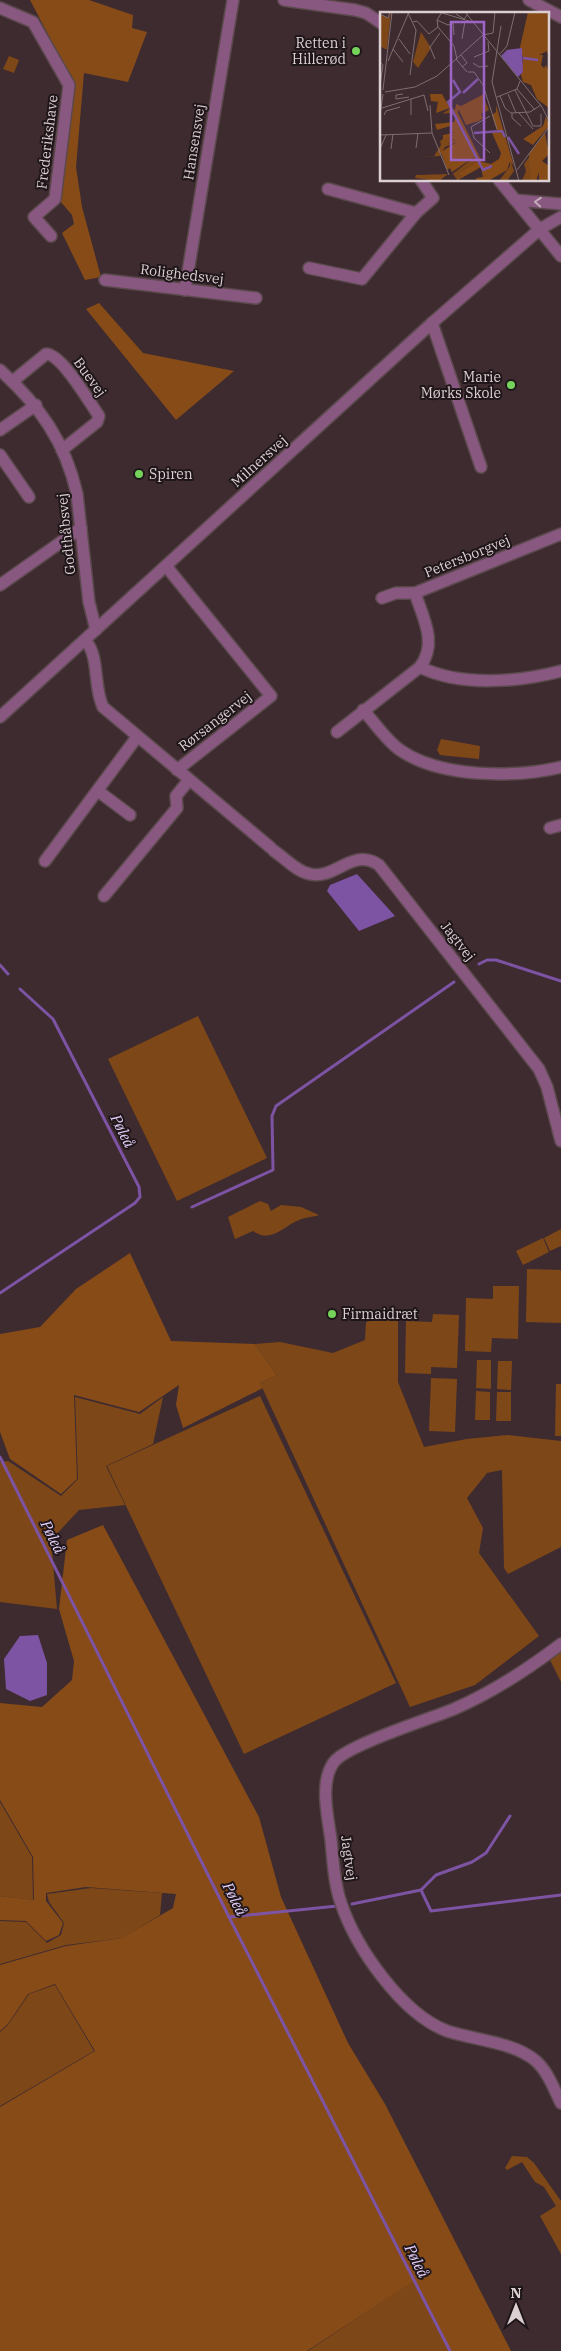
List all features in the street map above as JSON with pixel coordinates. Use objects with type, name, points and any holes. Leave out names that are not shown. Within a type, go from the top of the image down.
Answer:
[{"type":"street","name":"Hansensvej","points":[[185,290],[233,0]]},
{"type":"street","points":[[284,0],[355,5],[380,22]]},
{"type":"street","points":[[529,0],[561,17]]},
{"type":"street","name":"Frederikshave","points":[[0,8],[33,22],[70,84],[55,199],[34,217],[51,236]]},
{"type":"street","points":[[309,268],[362,279],[416,213],[433,198],[422,181]]},
{"type":"street","points":[[500,181],[561,256]]},
{"type":"street","points":[[328,189],[416,213]]},
{"type":"street","points":[[515,200],[561,204]]},
{"type":"street","name":"Milnersvej","points":[[0,717],[432,323],[540,229],[561,217]]},
{"type":"street","name":"Rolighedsvej","points":[[105,280],[256,298]]},
{"type":"street","points":[[432,323],[481,467]]},
{"type":"street","name":"Buevej","points":[[13,382],[46,354],[53,356],[64,366],[99,416],[97,422],[62,450]]},
{"type":"street","name":"Godthåbsvej","points":[[0,370],[36,405],[62,450],[74,477],[89,602],[96,630]]},
{"type":"street","points":[[0,430],[36,405]]},
{"type":"street","points":[[0,455],[29,497]]},
{"type":"street","points":[[0,585],[81,528]]},
{"type":"street","name":"Petersborgvej","points":[[382,598],[396,593],[415,593],[561,534]]},
{"type":"street","name":"Rørsangervej","points":[[166,566],[271,696],[177,770]]},
{"type":"street","points":[[337,732],[420,667],[427,658],[430,640],[415,593]]},
{"type":"street","points":[[85,640],[92,653],[98,696],[103,707],[189,780],[176,796],[177,808],[104,896]]},
{"type":"street","points":[[420,667],[436,675],[498,681],[524,679],[561,671]]},
{"type":"street","points":[[364,710],[398,749],[437,766],[496,774],[530,772],[561,767]]},
{"type":"street","points":[[45,861],[138,737]]},
{"type":"street","name":"Jagtvej","points":[[189,780],[273,850],[304,873],[312,875],[324,873],[360,858],[370,858],[379,864],[539,1069],[547,1087],[561,1141]]},
{"type":"street","points":[[98,791],[130,815]]},
{"type":"street","name":"Jagtvej","points":[[561,1644],[526,1671],[456,1708],[349,1749],[333,1762],[326,1786],[333,1863],[340,1903],[354,1932],[377,1969],[411,2009],[429,2022],[448,2031],[483,2039],[527,2054],[546,2072],[561,2103]]},
{"type":"shaded area","points":[[30,0],[89,0],[133,15],[132,28],[147,32],[128,82],[84,73],[76,167],[82,207],[101,277],[85,280],[62,233],[74,224],[72,215],[60,201],[72,80]]},
{"type":"shaded area","points":[[9,56],[19,60],[14,73],[3,69]]},
{"type":"shaded area","points":[[99,303],[143,353],[234,371],[176,420],[86,309]]},
{"type":"shaded area","points":[[441,739],[480,746],[479,759],[440,755],[437,750]]},
{"type":"shaded area","points":[[357,874],[395,916],[359,931],[327,891],[330,885]]},
{"type":"shaded area","points":[[198,1016],[267,1158],[177,1201],[108,1059]]},
{"type":"shaded area","points":[[260,1201],[268,1204],[271,1211],[281,1205],[301,1207],[319,1215],[301,1219],[272,1235],[260,1235],[253,1231],[235,1239],[228,1217]]},
{"type":"shaded area","points":[[561,1229],[561,1246],[550,1251],[544,1238]]},
{"type":"shaded area","points":[[543,1238],[549,1252],[523,1265],[516,1251]]},
{"type":"shaded area","points":[[130,1253],[171,1341],[255,1344],[277,1375],[260,1383],[263,1388],[183,1428],[176,1405],[179,1385],[139,1412],[74,1395],[77,1479],[61,1494],[10,1459],[0,1432],[0,1334],[40,1327],[76,1289]]},
{"type":"shaded area","points":[[527,1269],[561,1270],[561,1323],[526,1322]]},
{"type":"shaded area","points":[[493,1286],[519,1286],[518,1339],[492,1338],[491,1352],[465,1351],[466,1298],[493,1299]]},
{"type":"shaded area","points":[[398,1312],[398,1382],[424,1447],[467,1439],[507,1435],[561,1441],[561,1547],[508,1574],[504,1568],[502,1470],[487,1473],[467,1498],[483,1528],[479,1553],[539,1636],[475,1685],[410,1707],[260,1383],[277,1375],[255,1344],[280,1342],[333,1353],[365,1340],[366,1322]]},
{"type":"shaded area","points":[[433,1314],[459,1315],[457,1368],[431,1367],[431,1374],[405,1373],[406,1321],[432,1322]]},
{"type":"shaded area","points":[[477,1360],[491,1360],[491,1389],[476,1388]]},
{"type":"shaded area","points":[[498,1361],[512,1361],[511,1390],[497,1389]]},
{"type":"shaded area","points":[[431,1378],[457,1379],[455,1432],[429,1431]]},
{"type":"shaded area","points":[[556,1384],[561,1384],[561,1436],[555,1436]]},
{"type":"shaded area","points":[[476,1391],[490,1392],[490,1420],[475,1420]]},
{"type":"shaded area","points":[[497,1392],[511,1392],[511,1421],[496,1421]]},
{"type":"shaded area","points":[[260,1396],[396,1683],[244,1754],[107,1466]]},
{"type":"shaded area","points":[[75,1397],[140,1414],[163,1397],[153,1444],[106,1466],[125,1505],[79,1510],[51,1540],[57,1609],[0,1602],[0,1462],[8,1461],[61,1496],[78,1479]]},
{"type":"shaded area","points":[[103,1525],[259,1817],[281,1897],[348,2043],[385,2104],[511,2351],[450,2351],[414,2281],[307,2351],[0,2351],[0,2107],[95,2051],[55,1984],[28,1994],[8,2024],[0,2031],[0,1965],[66,1946],[122,1938],[173,1908],[176,1894],[86,1887],[46,1893],[46,1901],[63,1923],[59,1935],[46,1941],[26,1921],[0,1920],[0,1896],[34,1900],[33,1857],[0,1800],[0,1703],[42,1707],[72,1680],[74,1661],[59,1609],[67,1540]]},
{"type":"shaded area","points":[[38,1635],[47,1663],[47,1695],[30,1701],[6,1689],[4,1659],[20,1636]]},
{"type":"shaded area","points":[[561,1652],[561,1682],[549,1658]]},
{"type":"shaded area","points":[[0,1802],[32,1857],[33,1900],[0,1896]]},
{"type":"shaded area","points":[[91,1888],[162,1893],[160,1915],[123,1938],[66,1945],[0,1964],[0,1921],[26,1922],[47,1943],[61,1935],[64,1923],[49,1902],[47,1894]]},
{"type":"shaded area","points":[[55,1985],[94,2051],[0,2106],[0,2032],[8,2025],[29,1994]]},
{"type":"shaded area","points":[[512,2156],[527,2157],[534,2163],[561,2201],[561,2254],[540,2216],[556,2206],[544,2187],[535,2182],[522,2162],[507,2170],[505,2168]]},
{"type":"shaded area","points":[[413,2281],[449,2351],[308,2351]]},
{"type":"waterway","points":[[479,964],[487,960],[496,960],[561,981]]},
{"type":"waterway","name":"Pøleå","points":[[0,965],[8,974]]},
{"type":"waterway","points":[[192,1207],[273,1170],[272,1116],[276,1106],[454,982]]},
{"type":"waterway","name":"Pøleå","points":[[0,1293],[135,1203],[140,1197],[139,1187],[53,1019],[20,989]]},
{"type":"waterway","name":"Pøleå","points":[[0,1457],[229,1917],[450,2351]]},
{"type":"waterway","points":[[421,1890],[436,1875],[472,1862],[486,1853],[510,1816]]},
{"type":"waterway","points":[[352,1904],[421,1890],[431,1911],[561,1895]]},
{"type":"waterway","points":[[229,1917],[337,1906]]},
{"type":"place","name":"Retten i Hillerød","points":[[356,51]]},
{"type":"place","name":"Marie Mørks Skole","points":[[511,385]]},
{"type":"place","name":"Spiren","points":[[139,474]]},
{"type":"place","name":"Firmaidræt","points":[[332,1314]]}]
